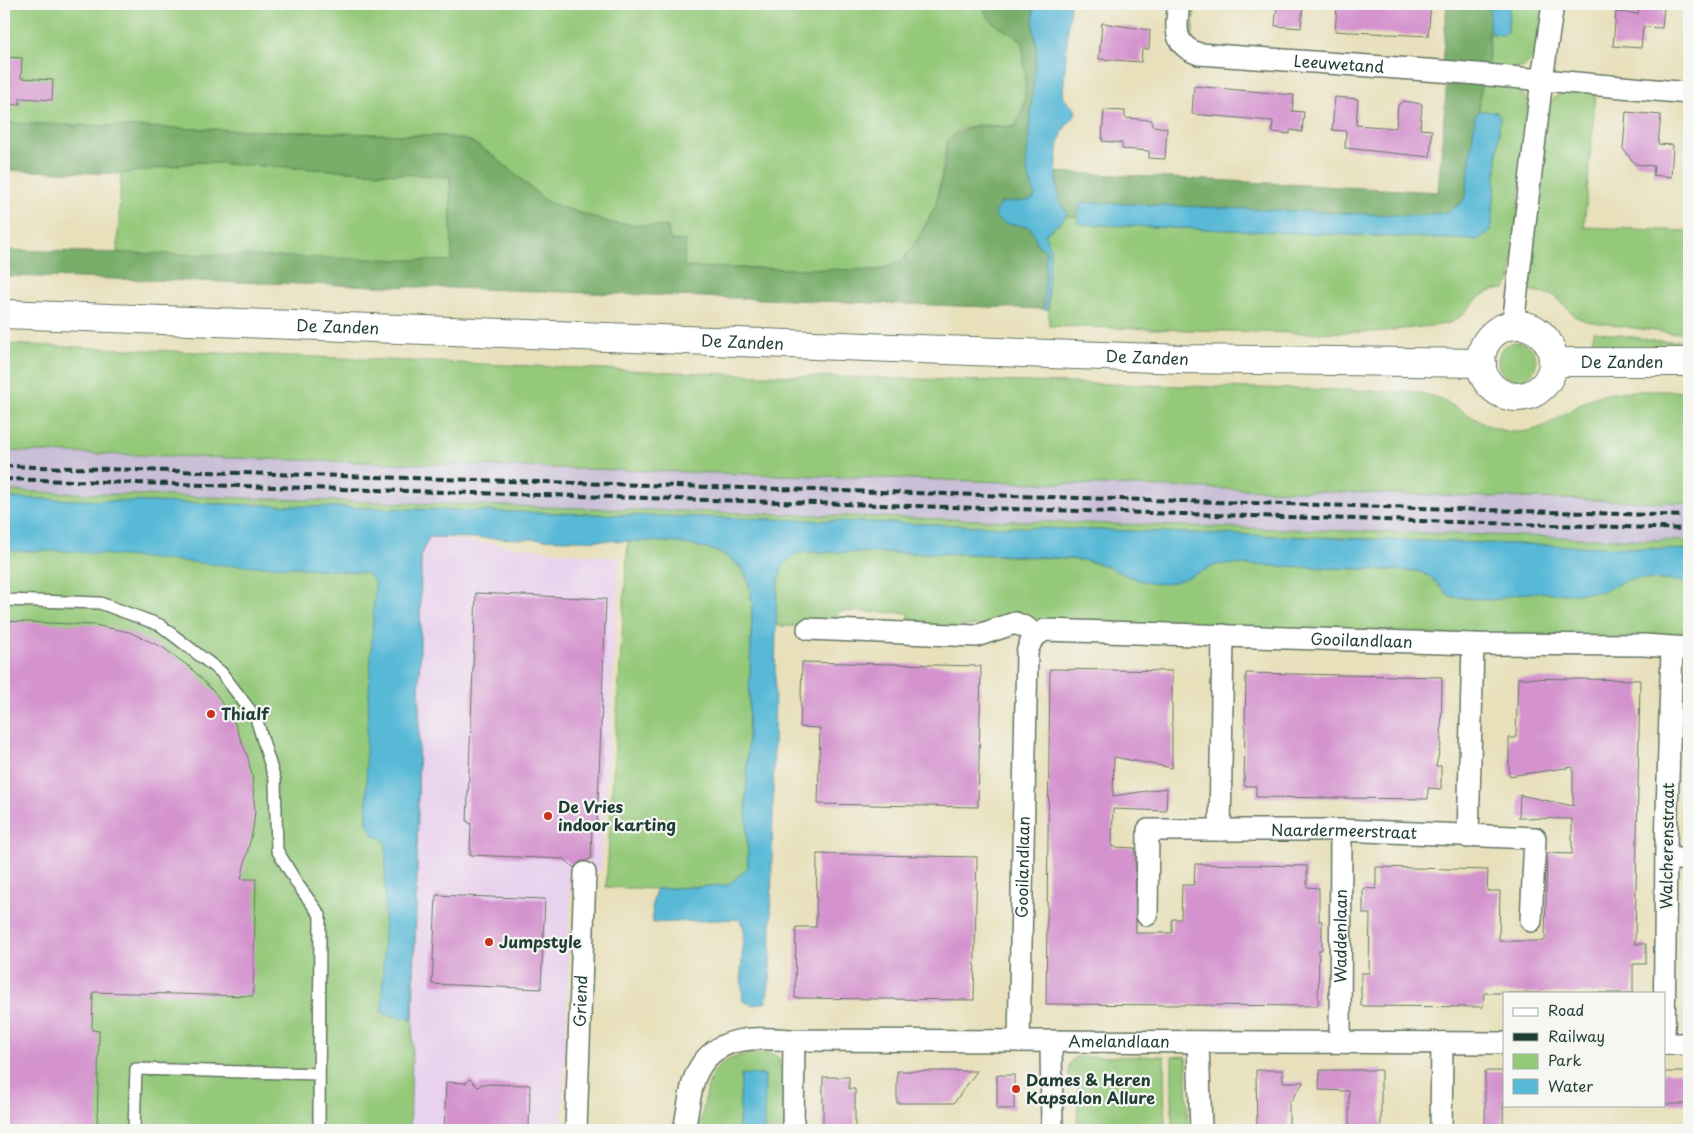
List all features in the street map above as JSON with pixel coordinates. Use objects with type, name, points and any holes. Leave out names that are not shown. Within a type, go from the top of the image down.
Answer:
[{"type":"main road","name":"De Zanden","points":[[4,314],[1172,358],[1482,363]]},
{"type":"main road","points":[[1513,325],[1528,327],[1541,334],[1550,347],[1553,362],[1548,379],[1541,388],[1530,394],[1518,397],[1506,395],[1495,389],[1484,375],[1482,363],[1485,345],[1492,336],[1502,328],[1513,325]]},
{"type":"main road","name":"De Zanden","points":[[1553,362],[1689,362]]},
{"type":"street","name":"Leeuwetand","points":[[1178,4],[1177,33],[1180,42],[1184,48],[1199,54],[1542,79],[1689,93]]},
{"type":"street","points":[[1513,325],[1542,79],[1554,4]]},
{"type":"street","points":[[808,628],[976,636],[1015,623],[1027,628],[1035,636]]},
{"type":"street","name":"Gooilandlaan","points":[[1019,1041],[1027,653],[1029,644],[1035,636],[1045,630],[1223,634],[1472,644],[1643,645],[1681,648]]},
{"type":"street","points":[[1220,830],[1223,634]]},
{"type":"street","points":[[1468,837],[1472,644]]},
{"type":"street","name":"Walcherenstraat","points":[[1665,992],[1666,859],[1681,648]]},
{"type":"street","name":"Naardermeerstraat","points":[[1147,915],[1148,830],[1340,830],[1468,837],[1535,838],[1530,921]]},
{"type":"street","name":"Waddenlaan","points":[[1340,830],[1340,1042]]},
{"type":"street","points":[[1666,859],[1689,859]]},
{"type":"street","name":"Griend","points":[[576,1130],[585,873]]},
{"type":"street","name":"Amelandlaan","points":[[684,1130],[696,1077],[713,1052],[730,1042],[756,1038],[794,1040],[1503,1044]]},
{"type":"street","points":[[793,1130],[794,1040]]},
{"type":"street","points":[[1051,1041],[1052,1130]]},
{"type":"street","points":[[1198,1042],[1200,1130]]},
{"type":"street","points":[[1441,1130],[1442,1043]]},
{"type":"street","points":[[1666,1044],[1689,1044]]},
{"type":"lane","points":[[4,600],[100,603],[160,625],[221,672],[256,718],[275,780],[277,850],[298,885],[320,915],[318,1130]]},
{"type":"lane","points":[[134,1130],[136,1070],[319,1074]]},
{"type":"shaded area","points":[[4,451],[1689,503],[1689,541],[4,491]]},
{"type":"shaded area","points":[[429,537],[620,558],[601,872],[585,869],[571,881],[562,1130],[410,1130],[417,874],[421,554]]},
{"type":"green space","points":[[4,4],[1033,4],[1029,127],[978,125],[960,129],[947,141],[936,205],[918,239],[902,261],[878,270],[683,267],[670,240],[668,227],[611,223],[547,202],[494,156],[470,141],[444,136],[4,123]]},
{"type":"green space","points":[[983,4],[1033,4],[1034,31],[1037,47],[1034,94],[1029,127],[1035,195],[1034,198],[1028,201],[1000,203],[1031,228],[1038,245],[1046,250],[1044,309],[452,288],[4,276],[4,250],[452,261],[450,177],[197,162],[121,174],[4,170],[4,123],[444,136],[470,141],[494,156],[547,202],[611,223],[668,227],[670,240],[686,241],[684,267],[878,270],[902,261],[918,239],[936,205],[945,163],[947,141],[956,134],[971,127],[1014,127],[1023,108],[1025,75],[1022,42],[993,22],[988,17]]},
{"type":"green space","points":[[1186,4],[1195,4],[1192,42],[1188,36]]},
{"type":"green space","points":[[1447,4],[1490,4],[1488,68],[1442,65]]},
{"type":"green space","points":[[1510,4],[1544,4],[1537,53],[1523,68],[1488,68],[1490,32],[1493,34],[1507,32]]},
{"type":"green space","points":[[1447,79],[1481,82],[1479,111],[1475,117],[1466,196],[1461,203],[1448,212],[1415,216],[1081,202],[1079,216],[1066,216],[1067,213],[1059,202],[1057,172],[1438,192]]},
{"type":"green space","points":[[1481,82],[1505,85],[1518,90],[1527,101],[1529,110],[1510,282],[1505,289],[1485,294],[1478,298],[1456,320],[1447,324],[1375,332],[1296,333],[1049,326],[1047,242],[1045,234],[1066,216],[1079,216],[1080,224],[1476,240],[1492,226],[1500,118],[1497,112],[1479,111]]},
{"type":"green space","points":[[1596,90],[1584,227],[1689,231],[1689,332],[1669,333],[1586,321],[1576,317],[1555,296],[1529,290],[1527,274],[1548,104],[1558,95],[1564,93]]},
{"type":"green space","points":[[197,162],[450,177],[452,262],[117,254],[121,174]]},
{"type":"green space","points":[[1593,331],[1659,341],[1689,340],[1689,352],[1593,353]]},
{"type":"green space","points":[[1517,342],[1524,343],[1530,348],[1535,354],[1535,368],[1530,374],[1524,379],[1517,380],[1510,379],[1504,374],[1499,368],[1498,361],[1499,354],[1504,348],[1510,343]]},
{"type":"green space","points":[[4,344],[723,374],[1414,392],[1442,400],[1489,426],[1515,432],[1527,431],[1548,424],[1587,400],[1598,396],[1631,391],[1689,391],[1689,503],[4,451]]},
{"type":"green space","points":[[4,491],[1689,541],[1689,550],[804,520],[4,498]]},
{"type":"green space","name":"Thialf","points":[[4,531],[429,537],[421,554],[417,874],[410,1130],[4,1130]]},
{"type":"green space","points":[[628,541],[678,543],[712,550],[727,557],[739,567],[749,586],[752,607],[746,801],[748,868],[728,885],[656,889],[606,887]]},
{"type":"green space","points":[[805,552],[971,554],[1083,560],[1101,564],[1145,581],[1220,564],[1417,571],[1430,577],[1453,597],[1494,600],[1518,594],[1537,592],[1567,594],[1603,591],[1626,580],[1637,578],[1689,582],[1689,640],[991,625],[909,629],[909,613],[838,611],[836,627],[776,626],[778,581],[781,571],[786,562],[794,556]]},
{"type":"green space","points":[[771,1053],[779,1058],[780,1068],[786,1068],[785,1130],[764,1130],[765,1075],[741,1075],[739,1130],[699,1130],[706,1094],[715,1071],[723,1063],[734,1058],[750,1054]]},
{"type":"green space","points":[[1164,1056],[1165,1130],[1077,1130],[1078,1079],[1069,1079],[1069,1066],[1074,1059],[1077,1057]]},
{"type":"green space","points":[[1185,1056],[1187,1062],[1188,1130],[1172,1130],[1172,1057]]},
{"type":"water","points":[[1033,4],[1070,4],[1063,94],[1065,100],[1076,110],[1074,117],[1061,135],[1057,164],[1057,194],[1067,213],[1061,222],[1045,234],[1050,248],[1047,310],[1044,309],[1046,250],[1038,245],[1031,228],[1006,224],[995,215],[1000,203],[1028,201],[1034,198],[1035,195],[1026,167],[1037,47],[1034,31]]},
{"type":"water","points":[[1490,4],[1510,4],[1507,32],[1502,35],[1493,34],[1489,29]]},
{"type":"water","points":[[1479,111],[1497,112],[1500,117],[1492,226],[1487,235],[1476,240],[1078,223],[1080,202],[1415,216],[1448,212],[1461,203],[1466,196],[1475,117]]},
{"type":"water","points":[[4,498],[804,520],[1689,550],[1689,582],[1637,578],[1626,580],[1603,591],[1567,594],[1537,592],[1518,594],[1494,600],[1453,597],[1430,577],[1417,571],[1220,564],[1175,582],[1159,584],[1149,583],[1102,565],[1083,560],[944,553],[805,552],[794,556],[786,562],[781,571],[777,592],[770,978],[766,1002],[753,1005],[743,1001],[741,973],[744,928],[739,919],[653,923],[652,904],[656,889],[728,885],[748,868],[746,801],[752,607],[749,583],[742,570],[735,562],[716,551],[672,542],[429,537],[421,554],[417,874],[412,1020],[382,1013],[386,844],[381,838],[374,836],[367,823],[366,746],[375,584],[371,577],[365,573],[294,567],[224,565],[68,551],[4,551]]},
{"type":"water","points":[[741,1074],[765,1075],[764,1130],[739,1130]]},
{"type":"building","points":[[1277,4],[1303,4],[1301,28],[1275,26]]},
{"type":"building","points":[[1337,4],[1431,4],[1428,36],[1335,31]]},
{"type":"building","points":[[1639,4],[1664,6],[1662,28],[1643,27],[1641,48],[1613,46],[1616,12],[1638,14]]},
{"type":"building","points":[[1102,23],[1150,30],[1149,49],[1142,49],[1141,62],[1099,59]]},
{"type":"building","points":[[4,57],[22,58],[21,78],[53,80],[52,100],[20,98],[20,105],[4,104]]},
{"type":"building","points":[[1194,86],[1294,95],[1292,111],[1304,112],[1302,132],[1290,130],[1290,134],[1272,132],[1273,121],[1192,114]]},
{"type":"building","points":[[1335,97],[1358,99],[1356,125],[1396,128],[1398,105],[1404,101],[1422,104],[1420,129],[1432,130],[1430,157],[1345,148],[1346,131],[1332,130]]},
{"type":"building","points":[[1104,110],[1125,111],[1125,118],[1152,120],[1152,126],[1167,128],[1165,159],[1149,158],[1149,151],[1122,149],[1122,143],[1102,141]]},
{"type":"building","points":[[1626,112],[1661,115],[1658,144],[1673,145],[1671,177],[1653,175],[1654,166],[1635,164],[1623,149]]},
{"type":"building","points":[[476,593],[606,599],[597,827],[592,827],[591,859],[580,862],[574,868],[565,859],[470,855],[471,823],[467,822]]},
{"type":"building","name":"Thialf","points":[[4,621],[94,625],[129,632],[162,647],[191,668],[216,694],[235,724],[248,758],[252,775],[255,811],[253,829],[241,879],[256,879],[253,996],[93,992],[92,1030],[99,1031],[97,1130],[4,1130]]},
{"type":"building","points":[[802,662],[981,666],[978,807],[818,804],[820,728],[800,727]]},
{"type":"building","points":[[1050,669],[1172,671],[1172,768],[1114,757],[1113,796],[1167,788],[1166,811],[1113,809],[1112,847],[1135,848],[1136,933],[1172,933],[1172,919],[1181,919],[1182,885],[1194,885],[1195,864],[1307,866],[1307,887],[1319,888],[1319,921],[1322,921],[1322,950],[1319,950],[1318,1006],[1046,1004]]},
{"type":"building","points":[[1246,673],[1442,677],[1441,744],[1436,766],[1441,766],[1441,789],[1428,788],[1428,799],[1256,797],[1256,786],[1244,786]]},
{"type":"building","points":[[1518,678],[1640,680],[1635,944],[1646,944],[1646,964],[1633,964],[1633,992],[1484,993],[1483,1007],[1361,1006],[1361,973],[1369,973],[1370,914],[1363,914],[1363,888],[1376,889],[1376,867],[1488,870],[1487,891],[1500,891],[1499,941],[1545,941],[1547,853],[1572,854],[1572,819],[1519,818],[1520,795],[1573,806],[1573,767],[1509,776],[1509,738],[1516,738]]},
{"type":"building","points":[[817,854],[977,857],[974,1000],[795,998],[796,927],[816,927]]},
{"type":"building","points":[[436,895],[545,899],[541,989],[432,984]]},
{"type":"building","points":[[1256,1070],[1283,1070],[1283,1082],[1304,1082],[1289,1103],[1289,1130],[1257,1130]]},
{"type":"building","points":[[1320,1070],[1381,1070],[1381,1130],[1349,1130],[1349,1091],[1319,1090]]},
{"type":"building","points":[[897,1071],[977,1071],[954,1103],[897,1103]]},
{"type":"building","points":[[1485,1071],[1503,1071],[1503,1129],[1485,1130]]},
{"type":"building","points":[[1666,1072],[1689,1072],[1689,1098],[1686,1098],[1686,1104],[1666,1104]]},
{"type":"building","points":[[997,1075],[1014,1075],[1014,1109],[997,1109]]},
{"type":"building","points":[[823,1077],[849,1077],[849,1089],[855,1089],[855,1130],[823,1130]]},
{"type":"building","points":[[470,1079],[478,1087],[482,1084],[530,1085],[529,1130],[444,1130],[446,1082],[466,1083]]},
{"type":"railway","points":[[4,466],[1689,516]]},
{"type":"railway","points":[[4,479],[1689,529]]},
{"type":"place","name":"Thialf","points":[[211,714]]},
{"type":"place","name":"De Vries indoor karting","points":[[548,816]]},
{"type":"place","name":"Jumpstyle","points":[[489,942]]},
{"type":"place","name":"Dames & Heren Kapsalon Allure","points":[[1016,1089]]}]
